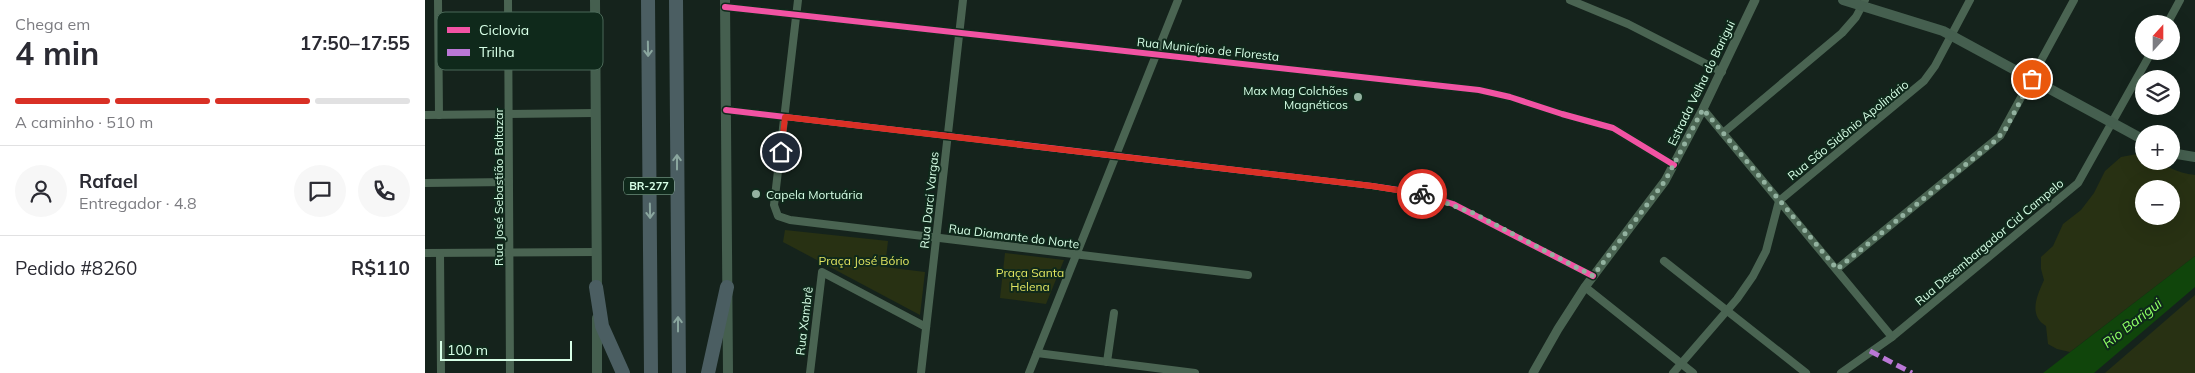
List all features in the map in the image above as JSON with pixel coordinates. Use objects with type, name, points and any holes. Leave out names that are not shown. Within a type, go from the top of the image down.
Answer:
[{"type":"highway","name":"BR-277","points":[[648,0],[651,373]]},
{"type":"highway","name":"BR-277","points":[[676,0],[679,373]]},
{"type":"highway","points":[[597,287],[602,326],[623,373]]},
{"type":"highway","points":[[708,373],[727,287]]},
{"type":"main road","points":[[1843,0],[1863,3],[1936,28],[2135,135]]},
{"type":"main road","points":[[725,3],[728,373]]},
{"type":"main road","points":[[595,70],[597,373]]},
{"type":"main road","points":[[2180,154],[2195,157]]},
{"type":"street","points":[[785,117],[799,0]]},
{"type":"street","name":"Rua Darci Vargas","points":[[921,373],[963,0]]},
{"type":"street","points":[[1029,373],[1178,0]]},
{"type":"street","points":[[1570,0],[1620,20],[1722,72]]},
{"type":"street","name":"Estrada Velha do Barigui","points":[[1533,373],[1558,328],[1585,287],[1657,192],[1674,166],[1722,72],[1755,0]]},
{"type":"street","name":"Rua São Sidônio Apolinário","points":[[1779,201],[1923,82],[1935,66],[1970,0]]},
{"type":"street","points":[[1837,269],[1996,140],[2005,130],[2074,0]]},
{"type":"street","points":[[2172,15],[2180,0]]},
{"type":"street","name":"Rua Município de Floresta","points":[[725,3],[797,14],[1494,93],[1613,128],[1674,166]]},
{"type":"street","points":[[1723,133],[1849,26],[1863,3]]},
{"type":"street","name":"Rua Desembargador Cid Campelo","points":[[1841,373],[1893,336],[2072,189],[2082,177],[2147,60]]},
{"type":"street","points":[[439,70],[439,114]]},
{"type":"street","name":"Rua José Sebastião Baltazar","points":[[508,70],[510,373]]},
{"type":"street","points":[[1703,109],[1893,336]]},
{"type":"street","points":[[726,110],[1418,193],[1473,213],[1593,276]]},
{"type":"street","points":[[425,115],[595,113]]},
{"type":"street","name":"Rua Diamante do Norte","points":[[785,117],[774,205],[778,216],[790,220],[1248,275]]},
{"type":"street","points":[[425,183],[509,182]]},
{"type":"street","points":[[1673,373],[1746,288],[1760,263],[1769,240],[1779,201]]},
{"type":"street","points":[[425,253],[596,252]]},
{"type":"street","points":[[440,253],[441,373]]},
{"type":"street","points":[[1664,261],[1806,373]]},
{"type":"street","name":"Rua Xambrê","points":[[810,373],[822,272],[926,327]]},
{"type":"street","points":[[1585,287],[1693,373]]},
{"type":"street","points":[[1107,362],[1114,313]]},
{"type":"street","points":[[1037,353],[1195,373]]},
{"type":"green space","points":[[2135,154],[2135,170],[2176,170],[2195,175],[2195,256],[2070,352],[2057,349],[2048,344],[2046,326],[2040,322],[2036,311],[2037,299],[2044,280],[2041,269],[2041,257],[2053,246],[2063,224],[2081,210],[2094,193],[2105,171],[2121,157]]},
{"type":"green space","name":"Praça José Bório","points":[[785,230],[888,241],[885,267],[925,272],[920,315],[783,242]]},
{"type":"green space","name":"Praça Santa Helena","points":[[1005,253],[1064,260],[1046,304],[1000,298]]},
{"type":"green space","points":[[2195,295],[2195,373],[2105,373]]},
{"type":"water","name":"Rio Barigui","points":[[2195,256],[2195,287],[2094,373],[2043,373]]},
{"type":"marked path","points":[[1870,351],[1912,373]]},
{"type":"cycle path","points":[[725,7],[1479,90],[1510,97],[1613,128],[1674,165]]},
{"type":"cycle path","points":[[726,110],[1418,193],[1453,204],[1593,276]]},
{"type":"way so far","points":[[1422,194],[1473,213],[1593,276],[1665,181],[1703,109],[1837,269],[1996,140],[2005,130],[2032,79]]},
{"type":"place","name":"Max Mag Colchões Magnéticos","points":[[1358,97]]},
{"type":"place","name":"Capela Mortuária","points":[[756,194]]},
{"type":"route","points":[[781,152],[785,117],[1397,189],[1422,194]]}]
